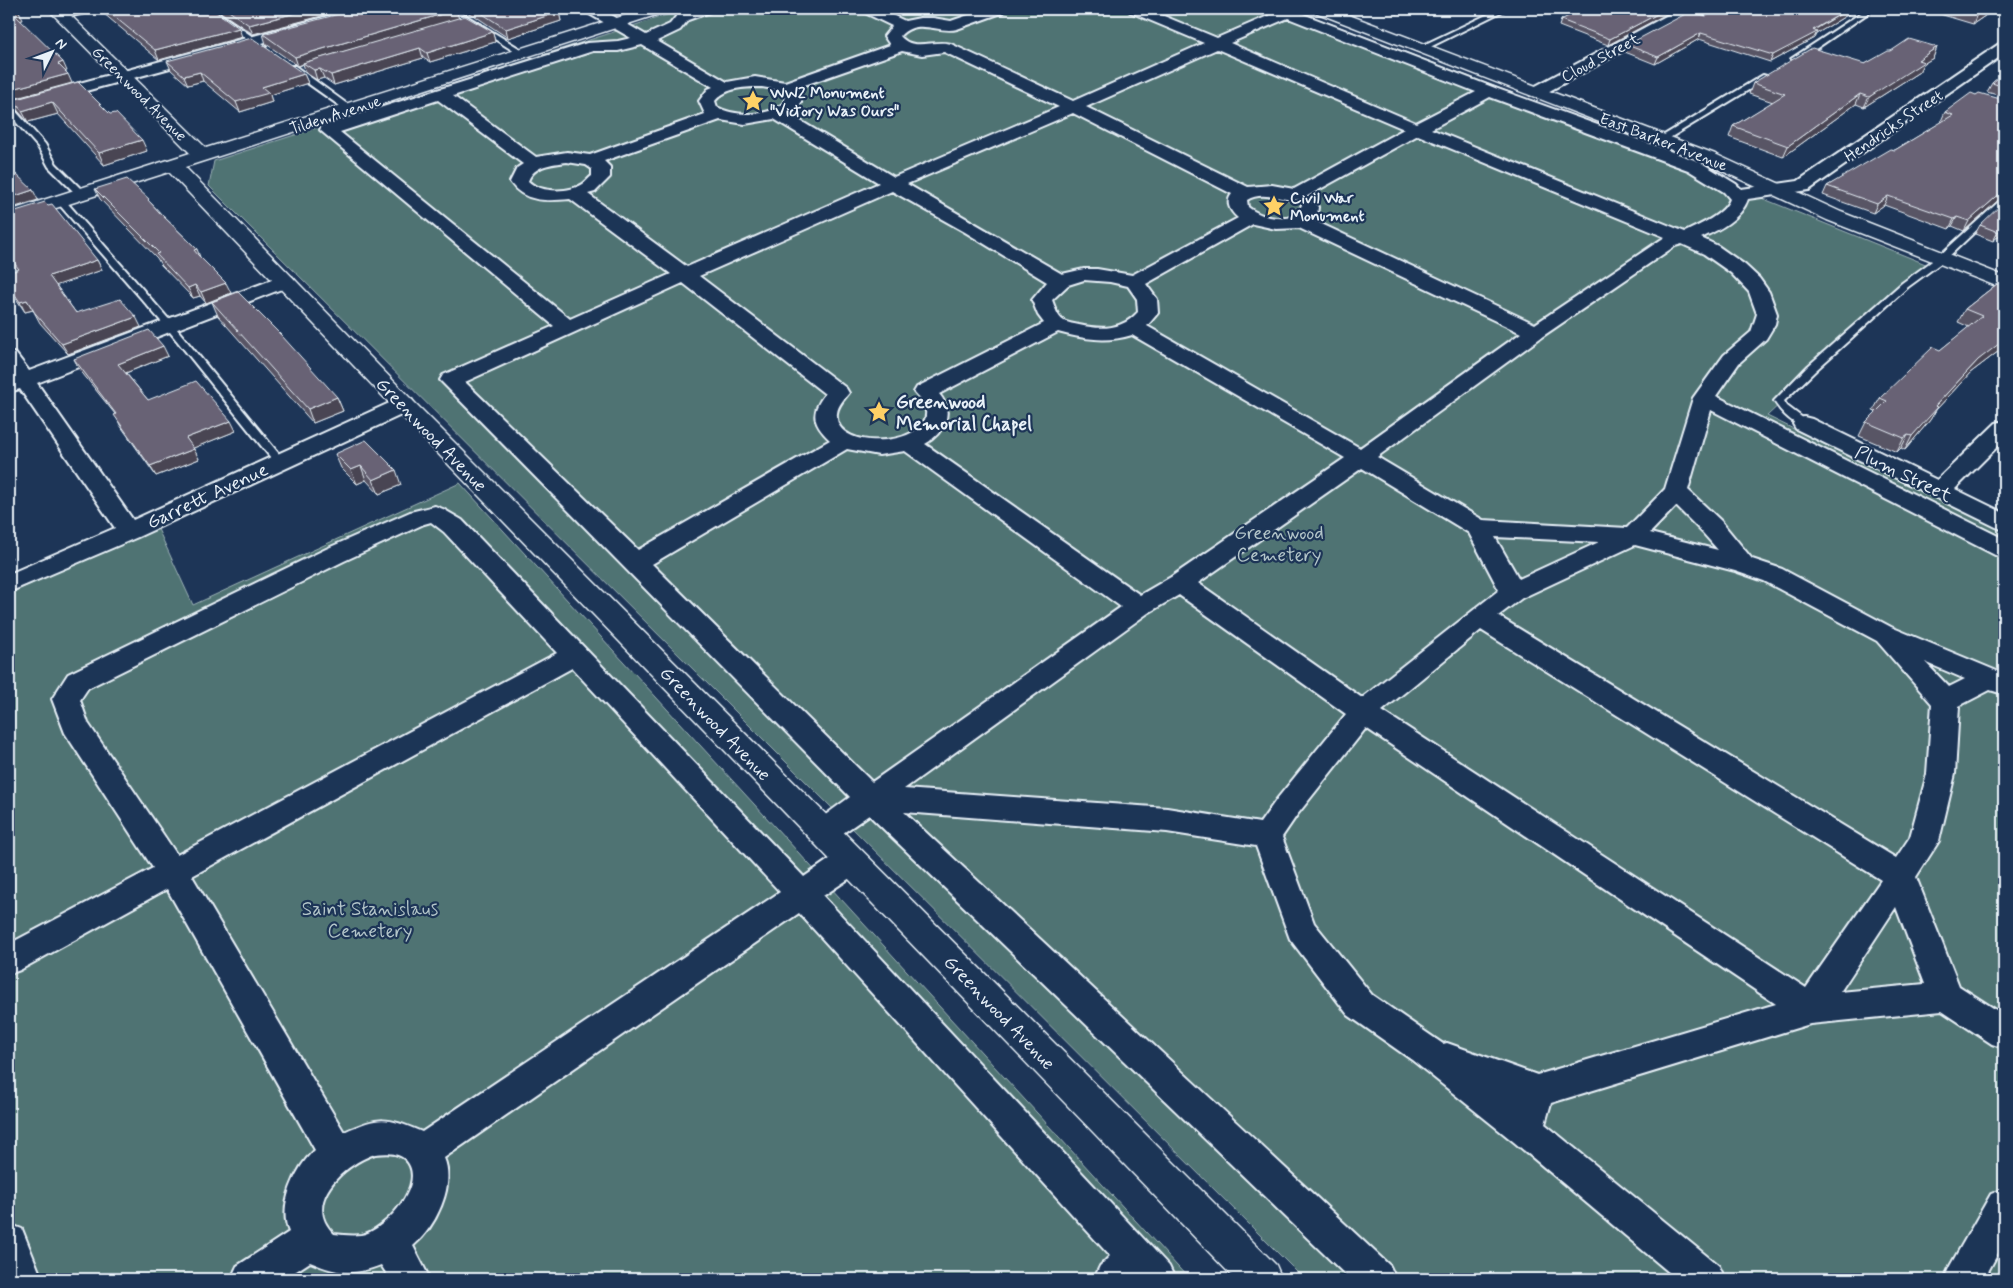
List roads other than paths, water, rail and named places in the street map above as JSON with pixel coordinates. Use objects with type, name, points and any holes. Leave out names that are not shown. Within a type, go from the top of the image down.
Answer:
[{"type":"street","points":[[59,12],[85,9]]},
{"type":"street","points":[[9,108],[122,75],[256,41],[370,9]]},
{"type":"street","points":[[591,9],[725,87]]},
{"type":"street","name":"Tilden Avenue","points":[[9,217],[660,9]]},
{"type":"street","points":[[567,327],[328,130],[592,46],[618,46],[660,36],[675,27],[682,17],[705,9]]},
{"type":"street","points":[[868,9],[903,26]]},
{"type":"street","points":[[952,26],[999,9]]},
{"type":"street","points":[[1135,9],[1417,129],[1711,250],[1738,269],[1759,292],[1765,303],[1767,314],[1760,335],[1732,359],[1704,398],[1676,492],[1633,536],[1513,592],[1364,712],[1287,807],[1267,836]]},
{"type":"street","name":"East Barker Avenue","points":[[1321,9],[1709,158],[1834,216],[2004,282]]},
{"type":"street","name":"Cloud Street","points":[[1536,92],[1690,9]]},
{"type":"street","points":[[823,832],[870,798],[1139,607],[1180,583],[1361,458],[1536,332],[1668,242],[1697,235],[1735,208],[1739,204],[1738,195],[1694,166],[1489,91],[1283,11],[1218,43],[685,275],[451,380],[636,562],[870,798],[1376,1279]]},
{"type":"street","name":"Greenwood Avenue","points":[[59,12],[203,156]]},
{"type":"street","points":[[920,22],[933,22],[952,26],[958,30],[961,36],[956,43],[946,47],[922,50],[901,46],[894,40],[892,36],[895,31],[903,26],[920,22]]},
{"type":"street","points":[[785,87],[901,46]]},
{"type":"street","points":[[946,47],[1073,107],[1245,193]]},
{"type":"street","name":"Hendricks Street","points":[[1738,195],[1803,186],[2004,47]]},
{"type":"street","points":[[757,81],[774,83],[785,87],[793,94],[793,103],[787,109],[777,114],[762,118],[745,120],[719,115],[710,110],[707,101],[714,92],[725,87],[738,83],[757,81]]},
{"type":"street","points":[[1950,86],[1968,92]]},
{"type":"street","points":[[1296,195],[1489,91]]},
{"type":"street","points":[[440,94],[534,164]]},
{"type":"street","points":[[777,114],[1060,281]]},
{"type":"street","points":[[591,160],[601,167],[601,177],[589,188],[574,193],[551,196],[534,194],[523,188],[519,182],[522,172],[534,164],[567,157],[591,160],[719,115]]},
{"type":"street","name":"Greenwood Avenue","points":[[172,164],[404,405],[1262,1279]]},
{"type":"street","points":[[1272,190],[1296,195],[1303,199],[1310,209],[1306,218],[1300,221],[1276,224],[1251,218],[1240,211],[1237,204],[1238,198],[1245,193],[1272,190]]},
{"type":"street","points":[[574,193],[685,275],[838,393],[826,407],[825,421],[832,432],[845,441],[862,447],[879,448],[909,443],[928,431],[936,419],[935,403],[925,392],[1056,325]]},
{"type":"street","points":[[1135,282],[1147,299],[1148,314],[1133,327],[1117,333],[1085,334],[1056,325],[1048,315],[1042,300],[1049,288],[1060,281],[1076,276],[1100,274],[1135,282],[1251,218]]},
{"type":"street","points":[[1300,221],[1536,332]]},
{"type":"street","points":[[16,383],[285,281]]},
{"type":"street","points":[[1133,327],[1361,458],[1478,528],[1633,536],[1744,565],[1773,575],[1882,633],[1996,681]]},
{"type":"street","points":[[9,358],[16,383],[129,531]]},
{"type":"street","points":[[1704,398],[2004,549]]},
{"type":"street","name":"Garrett Avenue","points":[[9,584],[404,405]]},
{"type":"street","name":"Plum Street","points":[[1804,424],[2004,522]]},
{"type":"street","points":[[1939,491],[2004,428]]},
{"type":"street","points":[[636,562],[845,441]]},
{"type":"street","points":[[909,443],[1139,607]]},
{"type":"street","points":[[1676,492],[1712,527],[1744,565]]},
{"type":"street","points":[[337,1154],[185,891],[75,726],[66,699],[78,681],[335,555],[418,517],[435,514],[453,526],[802,895],[1135,1272]]},
{"type":"street","points":[[1478,528],[1513,592]]},
{"type":"street","points":[[1180,583],[1364,712],[1810,1008]]},
{"type":"street","points":[[1480,617],[1900,876],[1946,996],[2004,1033]]},
{"type":"street","points":[[1810,1008],[1924,841],[1941,774],[1946,701],[1882,633]]},
{"type":"street","points":[[9,960],[575,655]]},
{"type":"street","points":[[1946,701],[1996,681]]},
{"type":"street","points":[[870,798],[1167,820],[1267,836]]},
{"type":"street","points":[[1267,836],[1301,930],[1360,1005],[1424,1049],[1526,1130],[1706,1279]]},
{"type":"street","points":[[422,1152],[852,861]]},
{"type":"street","points":[[1424,1049],[1538,1091],[1810,1008],[1946,996]]},
{"type":"street","points":[[1526,1130],[1538,1091]]},
{"type":"street","points":[[375,1137],[394,1137],[410,1142],[422,1152],[429,1168],[429,1187],[422,1208],[408,1227],[389,1242],[370,1251],[351,1254],[333,1253],[318,1246],[308,1234],[303,1219],[304,1202],[311,1184],[322,1168],[337,1154],[356,1143],[375,1137]]},
{"type":"street","points":[[1963,1279],[2004,1207]]},
{"type":"street","points":[[250,1279],[312,1239]]},
{"type":"street","points":[[9,1242],[23,1279]]},
{"type":"street","points":[[389,1242],[411,1279]]},
{"type":"lane","points":[[209,9],[270,51]]},
{"type":"lane","points":[[450,9],[523,53]]},
{"type":"lane","points":[[1421,48],[1504,9]]},
{"type":"lane","points":[[1790,63],[1871,9]]},
{"type":"lane","points":[[462,23],[471,20]]},
{"type":"lane","points":[[284,61],[350,109]]},
{"type":"lane","points":[[297,72],[306,69]]},
{"type":"lane","points":[[1660,140],[1773,73]]},
{"type":"lane","points":[[9,108],[42,146],[52,165],[80,194]]},
{"type":"lane","points":[[60,200],[168,325],[279,461]]},
{"type":"lane","points":[[1804,424],[1783,408],[1779,401],[1812,368],[1905,285],[1942,258],[2004,200]]},
{"type":"place","name":"WW2 Monument \"Victory Was Ours\"","points":[[753,101]]},
{"type":"place","name":"Civil War Monument","points":[[1274,206]]},
{"type":"place","name":"Greenwood Memorial Chapel","points":[[879,412]]},
{"type":"park label","name":"Greenwood Cemetery","points":[[1279,543]]},
{"type":"park label","name":"Saint Stanislaus Cemetery","points":[[370,919]]}]
